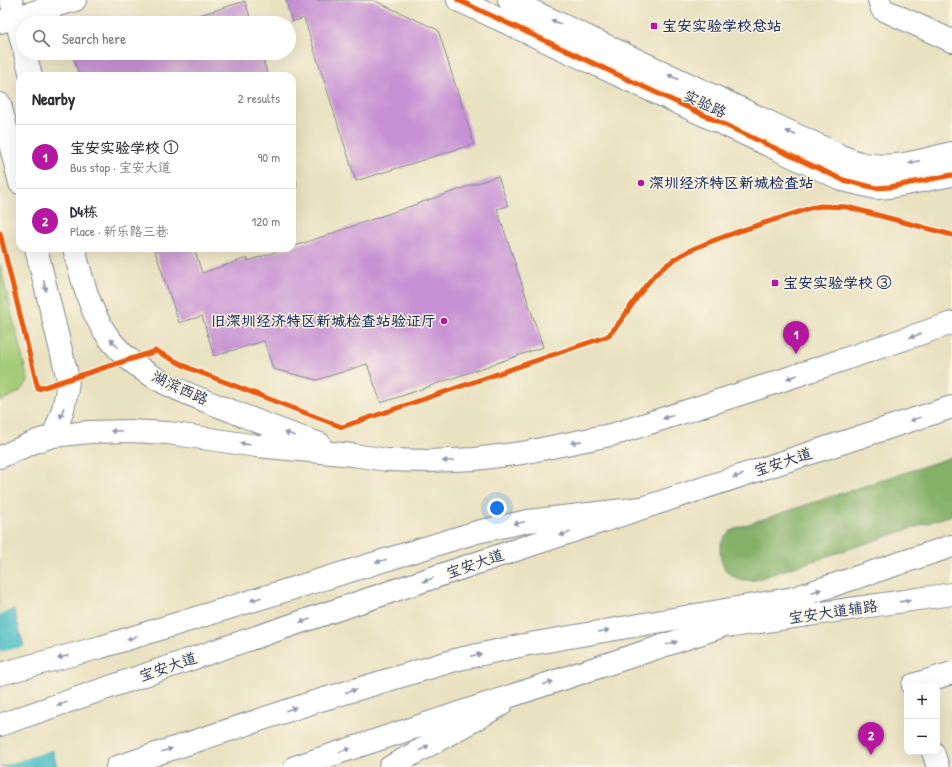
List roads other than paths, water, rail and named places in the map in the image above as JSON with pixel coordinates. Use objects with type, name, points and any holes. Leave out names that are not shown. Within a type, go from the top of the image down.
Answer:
[{"type":"main road","points":[[16,30],[9,13],[75,0]]},
{"type":"main road","name":"实验路","points":[[458,0],[843,180],[876,188],[890,187],[952,175]]},
{"type":"main road","name":"实验路","points":[[509,0],[839,156],[860,163],[889,166],[952,153]]},
{"type":"main road","points":[[879,0],[882,9],[952,40]]},
{"type":"main road","points":[[27,60],[29,72]]},
{"type":"main road","points":[[0,104],[16,167]]},
{"type":"main road","points":[[37,252],[68,379],[66,399],[61,418],[45,439]]},
{"type":"main road","name":"湖滨西路","points":[[75,252],[89,301],[98,320],[109,338],[122,352],[140,367],[157,379],[192,396],[290,434],[353,455]]},
{"type":"main road","points":[[0,457],[45,439],[89,432],[129,430],[168,433],[277,448],[353,455],[387,460],[422,461],[475,459],[522,453],[615,434],[765,386],[952,323]]},
{"type":"main road","name":"宝安大道","points":[[0,725],[642,508],[952,407]]},
{"type":"main road","points":[[0,674],[101,647],[477,532],[528,521],[642,508]]},
{"type":"main road","points":[[295,767],[714,629],[794,598],[952,546]]},
{"type":"main road","name":"宝安大道辅路","points":[[714,629],[952,594]]},
{"type":"main road","points":[[117,767],[314,702],[459,659],[524,645],[794,598]]},
{"type":"main road","points":[[919,683],[952,673]]},
{"type":"main road","points":[[390,767],[528,690]]},
{"type":"main road","points":[[934,755],[938,767]]},
{"type":"water","points":[[0,560],[57,767],[0,767]]},
{"type":"place","name":"宝安实验学校总站","points":[[654,26]]},
{"type":"place","name":"深圳经济特区新城检查站","points":[[641,183]]},
{"type":"place","name":"宝安实验学校 ③","points":[[775,283]]},
{"type":"place","name":"旧深圳经济特区新城检查站验证厅","points":[[444,321]]},
{"type":"place","name":"宝安实验学校 ①","points":[[796,354]]},
{"type":"place","name":"D4栋","points":[[871,755]]}]
